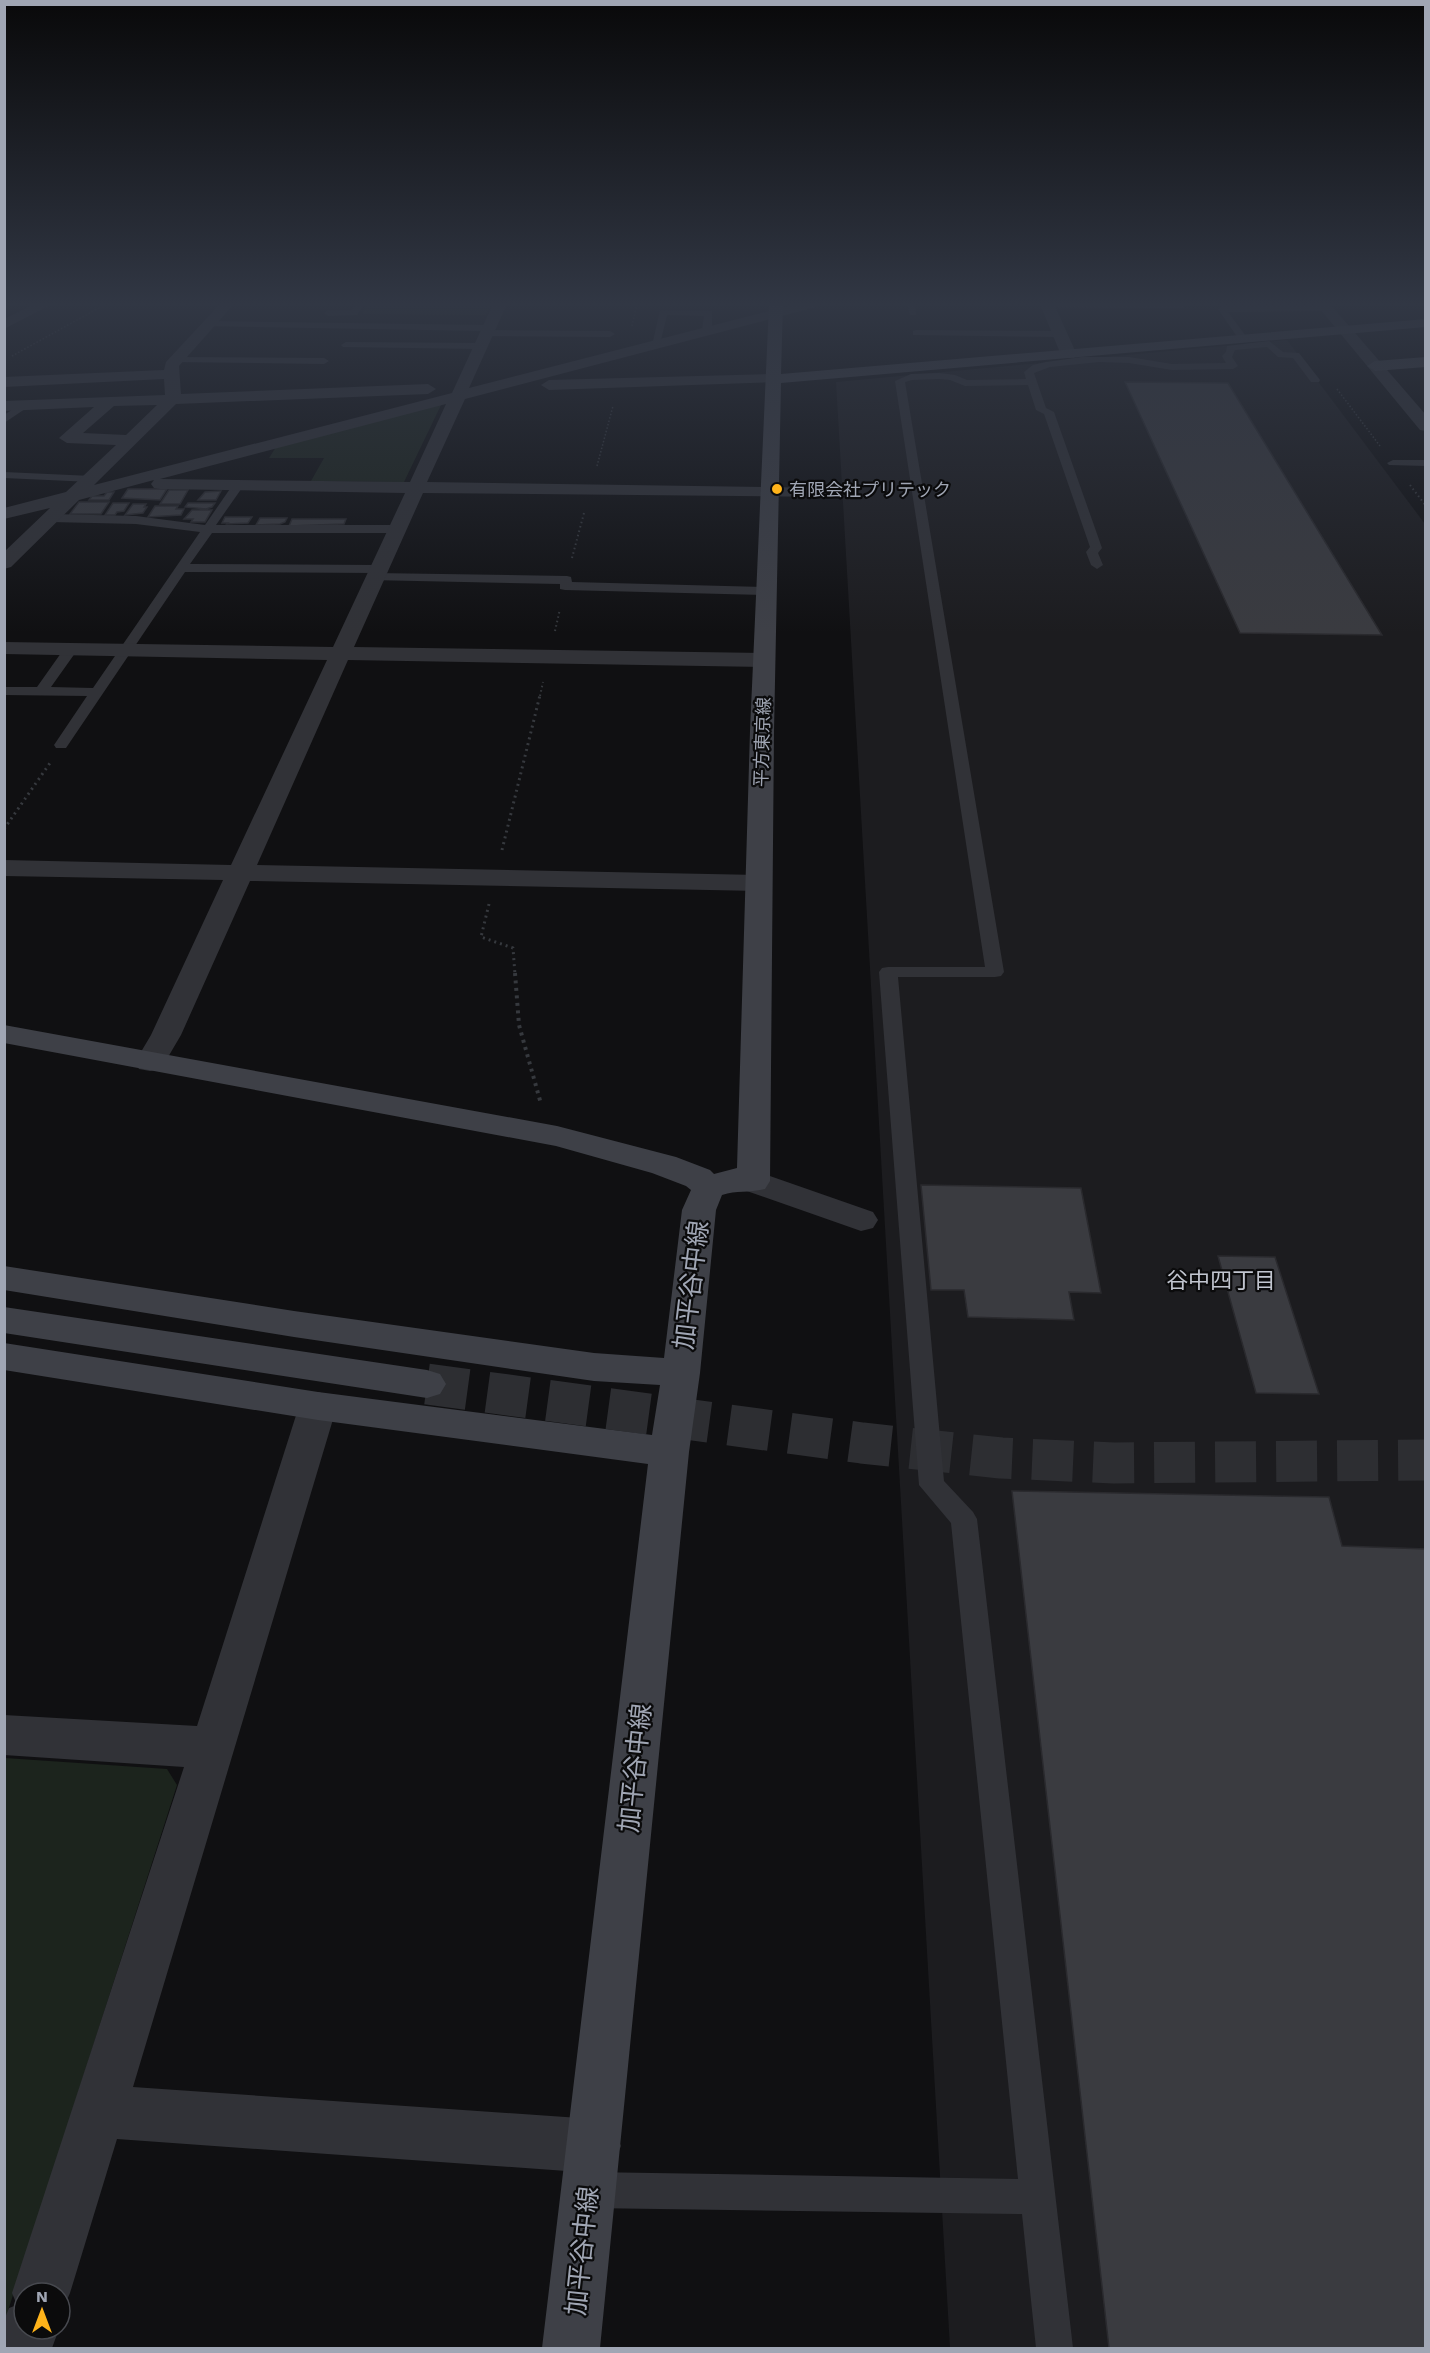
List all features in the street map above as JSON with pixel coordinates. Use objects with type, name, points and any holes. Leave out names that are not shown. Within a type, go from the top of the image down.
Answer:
[{"type":"street","points":[[96,414],[67,438],[129,440]]},
{"type":"street","points":[[4,563],[156,414]]},
{"type":"street","points":[[4,514],[379,414]]},
{"type":"street","points":[[150,1062],[166,1035],[450,414]]},
{"type":"street","name":"平方東京線","points":[[753,1180],[764,660],[773,414]]},
{"type":"street","points":[[119,484],[828,493]]},
{"type":"street","points":[[4,495],[70,496]]},
{"type":"street","points":[[4,648],[764,660]]},
{"type":"street","points":[[4,868],[759,883]]},
{"type":"street","points":[[4,1034],[558,1136],[664,1165],[698,1178],[708,1188],[735,1179],[753,1180],[861,1220]]},
{"type":"street","name":"加平谷中線","points":[[571,2349],[669,1452],[681,1373],[699,1210],[708,1188]]},
{"type":"street","points":[[4,1278],[294,1324],[594,1367],[681,1373]]},
{"type":"street","points":[[4,1320],[427,1384]]},
{"type":"street","points":[[4,1356],[318,1406],[669,1452]]},
{"type":"street","points":[[45,2281],[318,1406]]},
{"type":"street","points":[[4,1735],[213,1748]]},
{"type":"street","points":[[98,2111],[592,2168]]},
{"type":"lane","points":[[905,414],[995,972],[888,972],[932,1485],[964,1520],[1054,2349]]},
{"type":"lane","points":[[1049,414],[1096,548],[1092,552],[1096,565]]},
{"type":"lane","points":[[1393,463],[1425,463]]},
{"type":"lane","points":[[4,476],[92,478]]},
{"type":"lane","points":[[61,746],[238,485]]},
{"type":"lane","points":[[51,518],[136,520],[209,529],[396,529]]},
{"type":"lane","points":[[183,568],[376,573],[768,591]]},
{"type":"lane","points":[[41,692],[71,649]]},
{"type":"lane","points":[[4,691],[98,692]]},
{"type":"lane","points":[[592,2168],[1038,2197]]},
{"type":"path","points":[[543,1109],[519,1025],[513,948],[481,937],[566,583],[612,414]]},
{"type":"path","points":[[1356,414],[1425,506]]},
{"type":"path","points":[[4,829],[61,746]]},
{"type":"shaded area","points":[[401,414],[437,414],[404,482],[311,481],[324,458],[269,458],[276,447]]},
{"type":"shaded area","points":[[838,414],[1342,414],[1425,524],[1425,2348],[950,2348]]},
{"type":"shaded area","points":[[5,1758],[167,1769],[177,1785],[18,2281],[12,2281],[12,2298],[5,2320]]},
{"type":"building","points":[[1140,414],[1247,414],[1382,635],[1240,633]]},
{"type":"building","points":[[128,489],[167,489],[160,500],[122,498]]},
{"type":"building","points":[[169,490],[188,490],[180,504],[160,504]]},
{"type":"building","points":[[221,491],[216,500],[198,500],[205,492]]},
{"type":"building","points":[[107,492],[114,492],[109,500],[89,500],[92,496],[104,496]]},
{"type":"building","points":[[79,502],[109,502],[101,514],[70,514]]},
{"type":"building","points":[[113,503],[129,503],[124,511],[117,512],[115,515],[105,515]]},
{"type":"building","points":[[188,503],[215,503],[206,509],[185,507]]},
{"type":"building","points":[[133,504],[146,504],[144,507],[147,507],[143,513],[125,515]]},
{"type":"building","points":[[155,506],[178,506],[176,509],[184,509],[181,515],[148,517]]},
{"type":"building","points":[[192,510],[212,510],[205,522],[191,522],[193,519],[184,519]]},
{"type":"building","points":[[225,517],[252,517],[248,523],[227,524],[222,523]]},
{"type":"building","points":[[260,518],[287,518],[280,524],[256,525]]},
{"type":"building","points":[[292,519],[346,519],[344,524],[289,526]]},
{"type":"building","points":[[921,1185],[1081,1188],[1101,1293],[1069,1292],[1074,1320],[968,1317],[964,1290],[931,1290]]},
{"type":"building","points":[[1218,1256],[1275,1257],[1319,1394],[1256,1393]]},
{"type":"building","points":[[1012,1491],[1329,1497],[1342,1546],[1426,1549],[1426,2348],[1109,2348]]},
{"type":"tunnel","points":[[427,1384],[862,1443],[1001,1458],[1114,1463],[1426,1460]]},
{"type":"place","name":"有限会社プリテック","points":[[777,489]]},
{"type":"district","name":"谷中四丁目","points":[[1221,1280]]}]
